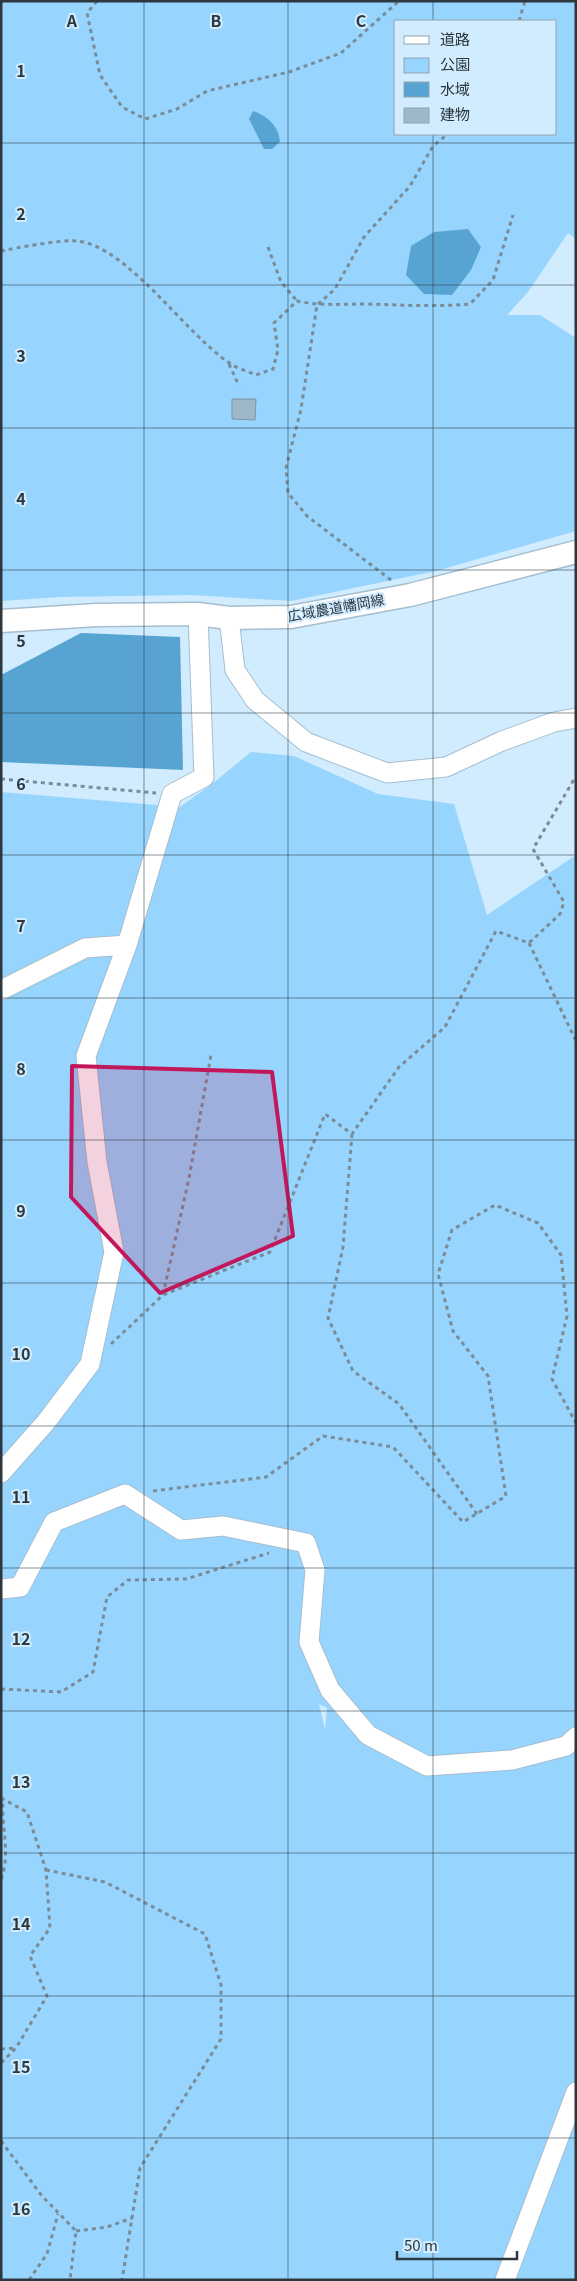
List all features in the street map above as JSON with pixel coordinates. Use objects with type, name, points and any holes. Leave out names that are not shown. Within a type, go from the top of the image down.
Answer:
[{"type":"street","name":"広域農道幡岡線","points":[[1,621],[96,615],[198,614],[229,618],[291,617],[410,595],[576,552]]},
{"type":"street","points":[[1,1473],[46,1422],[90,1364],[114,1252],[97,1162],[86,1056],[127,945],[172,794],[204,777],[198,614]]},
{"type":"street","points":[[229,618],[235,670],[255,700],[306,742],[387,773],[446,767],[502,741],[554,722],[576,718]]},
{"type":"street","points":[[1,990],[85,948],[127,945]]},
{"type":"street","points":[[1,1589],[20,1587],[54,1522],[125,1494],[181,1530],[223,1526],[306,1543],[315,1570],[309,1642],[330,1690],[368,1735],[427,1766],[512,1760],[566,1746],[576,1738]]},
{"type":"street","points":[[504,2280],[576,2092]]},
{"type":"path","points":[[96,1],[87,13],[100,75],[122,107],[145,119],[177,109],[207,91],[289,72],[341,53],[399,1]]},
{"type":"path","points":[[519,20],[525,1]]},
{"type":"path","points":[[410,595],[307,516],[288,493],[286,468],[301,409],[317,305],[335,289],[364,237],[410,186],[433,146],[447,135]]},
{"type":"path","points":[[268,247],[281,282],[297,301],[317,305],[365,304],[435,307],[470,304],[493,280],[513,216]]},
{"type":"path","points":[[1,251],[77,240],[107,251],[149,287],[204,343],[229,363],[256,375],[274,369],[278,350],[274,323],[297,301]]},
{"type":"path","points":[[229,363],[239,386]]},
{"type":"path","points":[[528,943],[560,914],[564,902],[533,849],[576,776]]},
{"type":"path","points":[[1,779],[172,794]]},
{"type":"path","points":[[477,1514],[399,1404],[353,1371],[328,1318],[343,1247],[352,1134],[399,1067],[445,1026],[496,931],[528,943],[576,1041]]},
{"type":"path","points":[[163,1295],[189,1178],[211,1055]]},
{"type":"path","points":[[90,1364],[163,1295],[270,1252],[325,1114],[352,1134]]},
{"type":"path","points":[[125,1494],[266,1477],[323,1436],[393,1446],[463,1522],[506,1496],[488,1376],[453,1331],[438,1274],[452,1230],[495,1205],[538,1223],[561,1255],[567,1316],[552,1378],[576,1423]]},
{"type":"path","points":[[1,1689],[61,1692],[92,1672],[107,1597],[128,1580],[186,1579],[278,1551]]},
{"type":"path","points":[[1,1880],[6,1867],[2,1799],[27,1812],[46,1870],[50,1928],[30,1956],[47,1996],[16,2048],[1,2063]]},
{"type":"path","points":[[46,1870],[104,1882],[205,1934],[221,1985],[220,2039],[140,2168],[122,2280]]},
{"type":"path","points":[[1,2049],[16,2048]]},
{"type":"path","points":[[1,2141],[42,2196],[76,2232]]},
{"type":"path","points":[[29,2280],[47,2254],[58,2213]]},
{"type":"path","points":[[76,2232],[107,2227],[132,2218]]},
{"type":"path","points":[[70,2280],[76,2232]]},
{"type":"highlighted area","points":[[72,1066],[272,1072],[293,1236],[160,1293],[71,1197]]},
{"type":"green space","points":[[1,1],[576,1],[576,239],[568,233],[528,292],[507,315],[540,315],[576,338],[576,531],[436,571],[291,601],[192,595],[60,597],[1,601]]},
{"type":"green space","points":[[251,752],[294,756],[378,794],[454,804],[487,915],[576,855],[576,2280],[1,2280],[1,792],[180,807]],"holes":[[[319,1704],[327,1708],[325,1730]]]},
{"type":"water","points":[[253,111],[263,116],[275,126],[280,142],[272,149],[264,149],[249,119]]},
{"type":"water","points":[[468,229],[481,247],[471,270],[452,295],[424,294],[406,275],[411,246],[434,232]]},
{"type":"water","points":[[81,633],[180,637],[183,770],[1,762],[1,675]]},
{"type":"building","points":[[232,399],[256,399],[255,420],[232,419]]}]
